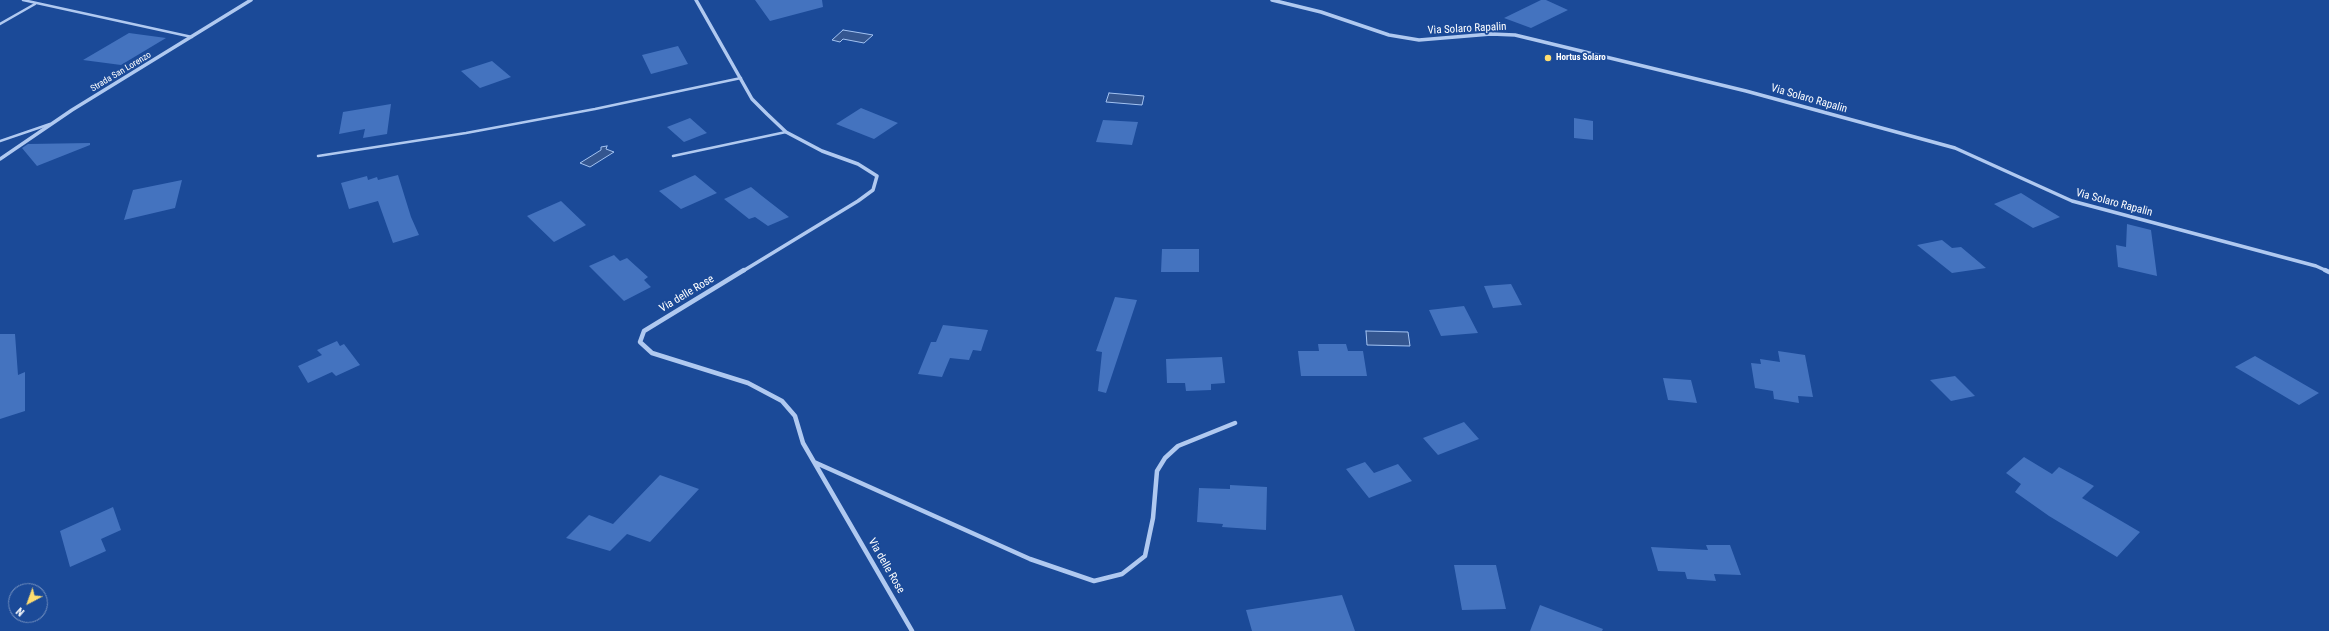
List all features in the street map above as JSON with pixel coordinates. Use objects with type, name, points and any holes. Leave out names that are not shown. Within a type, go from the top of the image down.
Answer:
[{"type":"street","name":"Strada San Lorenzo","points":[[0,159],[50,124],[194,37],[251,0]]},
{"type":"street","name":"Via delle Rose","points":[[696,0],[752,99],[786,132],[822,151],[871,170],[876,176],[873,190],[858,201],[644,331],[640,342],[652,353],[748,383],[782,401],[795,416],[804,443],[814,462],[912,631]]},
{"type":"street","name":"Via Solaro Rapalin","points":[[1272,0],[1321,12],[1389,35],[1419,40],[1491,34],[1515,35],[1746,91],[1844,119],[1936,142],[2072,201],[2316,266],[2329,272]]},
{"type":"street","points":[[814,462],[1030,559],[1094,581],[1122,574],[1146,556],[1153,518],[1157,471],[1165,458],[1178,446],[1235,423]]},
{"type":"lane","points":[[23,0],[35,4],[194,37]]},
{"type":"lane","points":[[0,24],[35,4]]},
{"type":"lane","points":[[318,156],[466,133],[595,109],[741,78]]},
{"type":"lane","points":[[0,141],[50,124]]},
{"type":"lane","points":[[672,156],[786,132]]},
{"type":"water","points":[[843,30],[873,35],[864,43],[843,39],[840,42],[832,40]]},
{"type":"water","points":[[1109,93],[1144,96],[1142,105],[1106,102]]},
{"type":"water","points":[[607,146],[606,149],[614,152],[590,167],[580,163],[601,150],[601,147]]},
{"type":"water","points":[[1366,331],[1408,332],[1410,346],[1367,345]]},
{"type":"building","points":[[755,0],[822,0],[823,7],[770,21]]},
{"type":"building","points":[[1541,0],[1546,0],[1568,10],[1531,28],[1504,18]]},
{"type":"building","points":[[129,33],[166,38],[121,65],[83,60]]},
{"type":"building","points":[[678,46],[688,64],[651,74],[642,55]]},
{"type":"building","points":[[492,61],[511,77],[480,88],[461,71]]},
{"type":"building","points":[[391,104],[387,134],[363,138],[365,129],[339,134],[343,112]]},
{"type":"building","points":[[861,108],[898,123],[874,139],[836,124]]},
{"type":"building","points":[[690,118],[707,133],[684,142],[667,127]]},
{"type":"building","points":[[1574,118],[1593,121],[1593,140],[1574,138]]},
{"type":"building","points":[[1103,120],[1138,122],[1132,145],[1096,142]]},
{"type":"building","points":[[90,143],[90,145],[37,166],[22,148],[28,144]]},
{"type":"building","points":[[398,175],[411,217],[419,235],[393,243],[378,201],[349,209],[341,183],[367,176],[368,180],[377,177],[378,180]]},
{"type":"building","points":[[695,175],[717,193],[681,209],[659,191]]},
{"type":"building","points":[[182,180],[175,208],[124,220],[133,190]]},
{"type":"building","points":[[751,187],[789,217],[768,226],[755,217],[749,219],[724,199]]},
{"type":"building","points":[[2021,193],[2060,217],[2033,228],[1994,204]]},
{"type":"building","points":[[561,201],[586,225],[554,242],[527,216]]},
{"type":"building","points":[[2127,224],[2151,230],[2157,276],[2118,267],[2116,245],[2126,247]]},
{"type":"building","points":[[1942,240],[1952,248],[1961,247],[1986,268],[1952,273],[1917,245]]},
{"type":"building","points":[[1162,249],[1199,249],[1199,272],[1161,272]]},
{"type":"building","points":[[614,255],[620,261],[627,258],[648,277],[644,280],[651,287],[624,301],[589,266]]},
{"type":"building","points":[[1511,284],[1522,305],[1493,308],[1484,286]]},
{"type":"building","points":[[1115,297],[1137,300],[1106,393],[1098,391],[1102,352],[1096,351]]},
{"type":"building","points":[[1464,306],[1478,333],[1441,336],[1429,310]]},
{"type":"building","points":[[943,325],[988,330],[981,351],[973,350],[969,360],[950,358],[942,377],[918,374],[931,342],[936,342]]},
{"type":"building","points":[[0,334],[15,334],[18,375],[25,372],[25,411],[0,419]]},
{"type":"building","points":[[337,341],[340,346],[344,344],[360,365],[336,376],[332,372],[308,383],[298,366],[322,355],[317,350]]},
{"type":"building","points":[[1318,344],[1346,344],[1348,351],[1363,351],[1367,376],[1301,376],[1298,351],[1319,351]]},
{"type":"building","points":[[1778,351],[1805,355],[1813,397],[1798,396],[1799,403],[1774,399],[1773,391],[1755,388],[1751,363],[1761,364],[1760,359],[1780,362]]},
{"type":"building","points":[[2255,356],[2319,393],[2299,405],[2235,367]]},
{"type":"building","points":[[1222,357],[1225,383],[1211,384],[1211,390],[1186,391],[1185,383],[1167,383],[1166,359]]},
{"type":"building","points":[[1955,376],[1975,396],[1951,401],[1930,380]]},
{"type":"building","points":[[1663,378],[1691,380],[1697,403],[1668,400]]},
{"type":"building","points":[[1464,422],[1479,439],[1438,455],[1423,438]]},
{"type":"building","points":[[2024,457],[2052,474],[2059,467],[2094,486],[2082,498],[2140,532],[2117,557],[2049,516],[2015,492],[2021,484],[2006,473]]},
{"type":"building","points":[[1365,462],[1374,473],[1398,464],[1412,481],[1369,498],[1346,469]]},
{"type":"building","points":[[660,475],[699,489],[650,542],[627,534],[610,551],[566,538],[589,515],[613,524]]},
{"type":"building","points":[[1230,485],[1267,487],[1266,530],[1222,527],[1223,524],[1197,522],[1199,488],[1230,489]]},
{"type":"building","points":[[113,507],[121,530],[101,539],[106,551],[70,567],[60,531]]},
{"type":"building","points":[[1706,545],[1730,545],[1741,575],[1714,574],[1716,581],[1687,579],[1685,572],[1658,571],[1651,547],[1708,550]]},
{"type":"building","points":[[1454,565],[1496,565],[1506,609],[1462,610]]},
{"type":"building","points":[[1342,595],[1355,631],[1252,631],[1246,610]]},
{"type":"building","points":[[1540,605],[1603,629],[1602,631],[1530,631]]},
{"type":"place","name":"Hortus Solaro","points":[[1548,58]]}]
